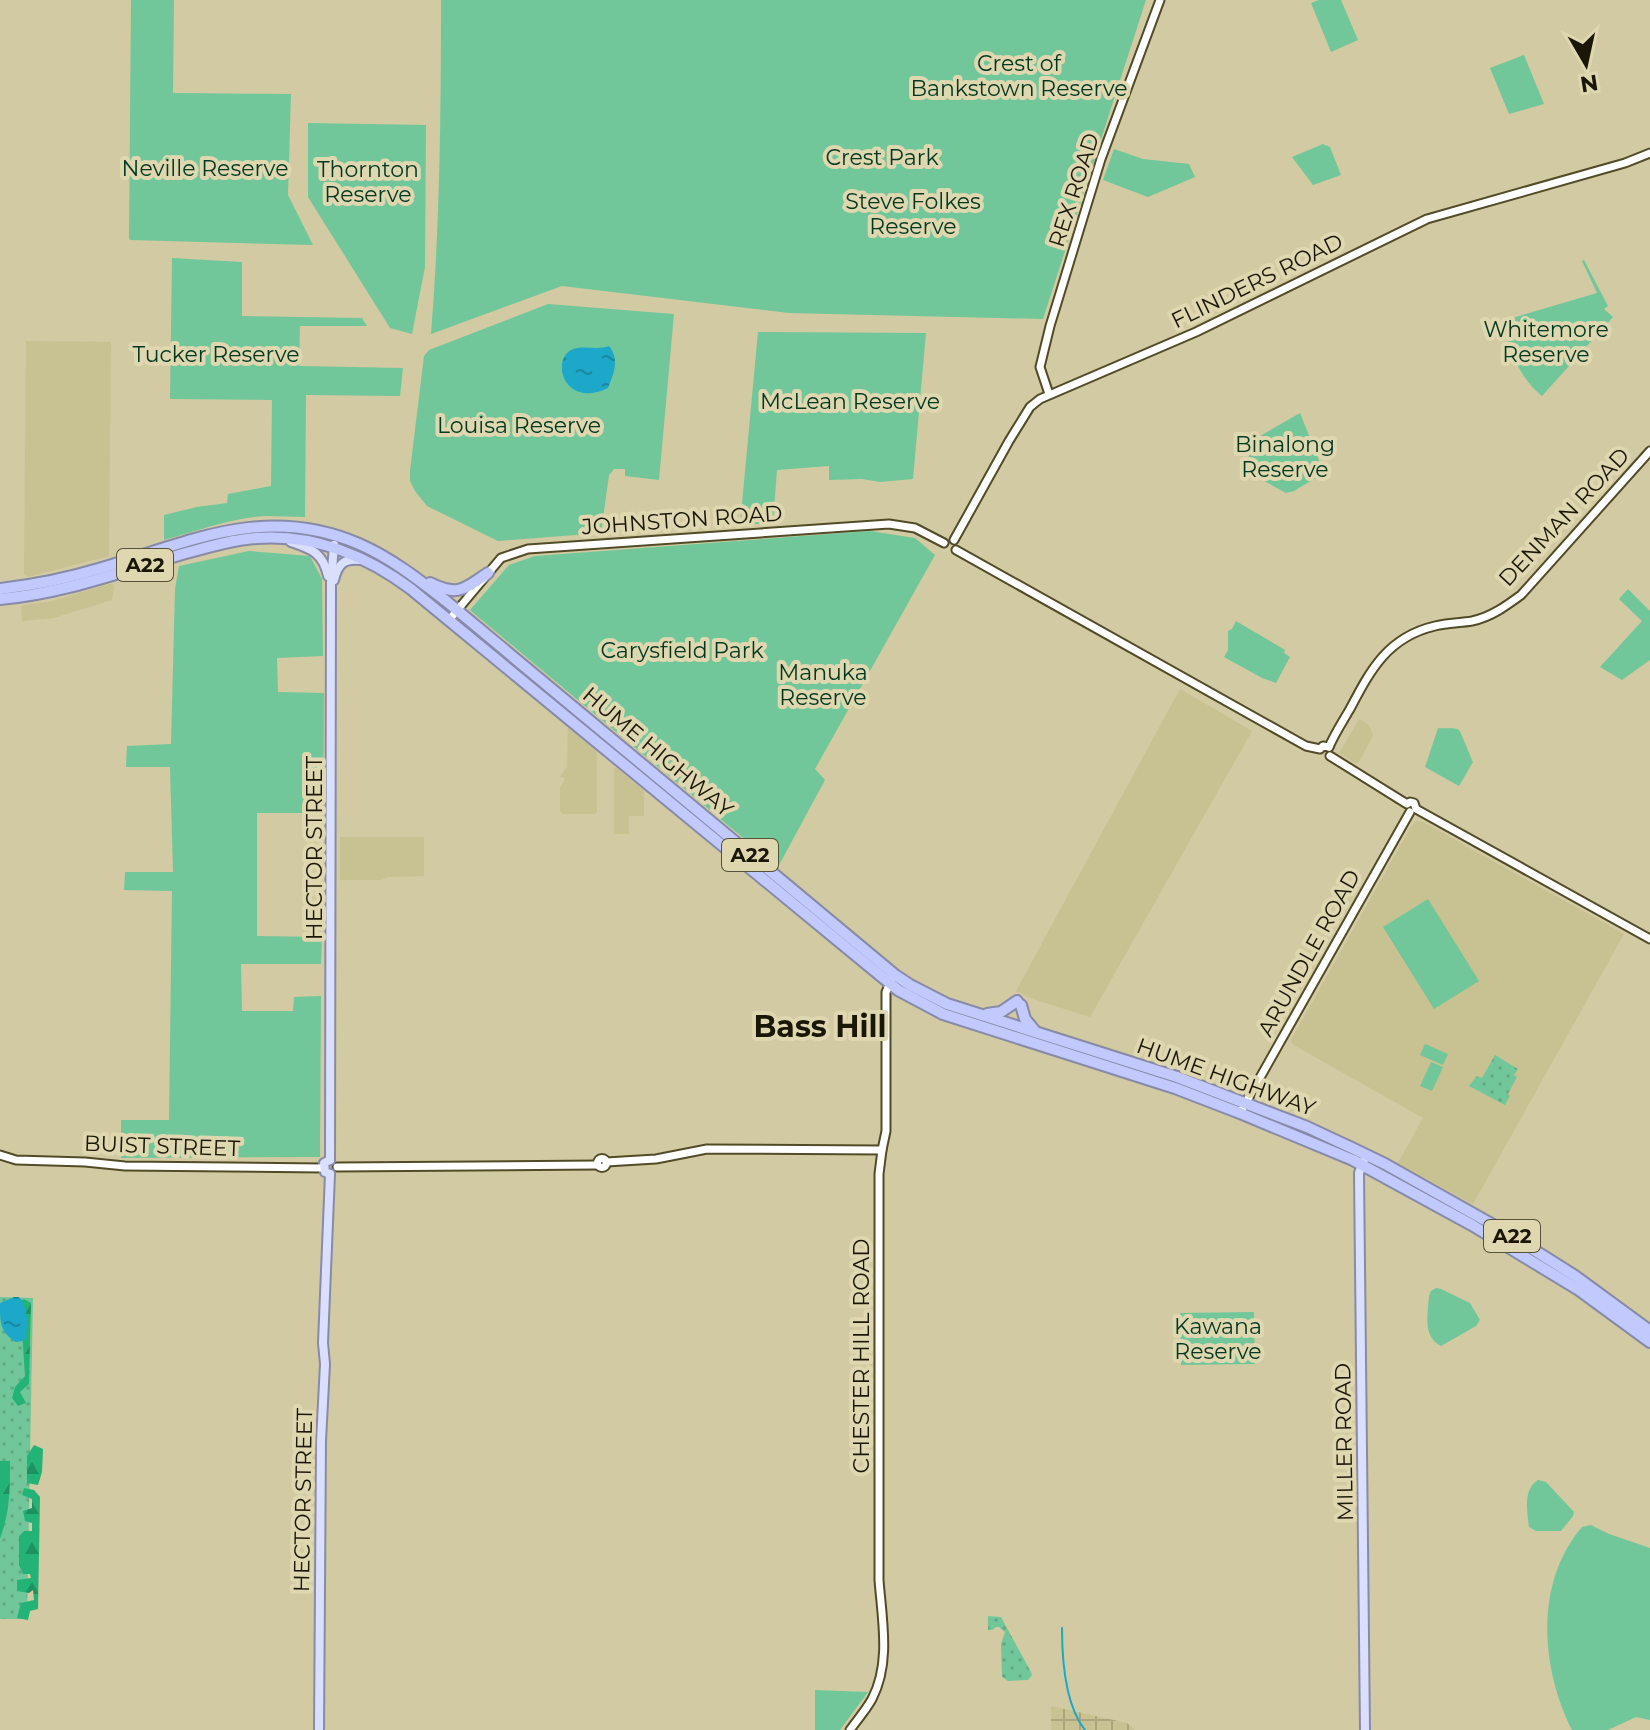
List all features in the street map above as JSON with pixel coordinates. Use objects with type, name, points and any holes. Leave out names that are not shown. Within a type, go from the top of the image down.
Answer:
[{"type":"highway","name":"HUME HIGHWAY","points":[[0,589],[69,577],[202,537],[265,525],[294,526],[359,544],[410,573],[457,610],[892,979],[947,1004],[1152,1068],[1364,1160],[1516,1238],[1575,1276],[1650,1331]]},
{"type":"highway","name":"HUME HIGHWAY","points":[[0,599],[54,591],[222,543],[260,538],[304,540],[375,564],[411,589],[892,979],[943,1014],[1243,1108]]},
{"type":"highway","points":[[410,573],[450,591],[461,589],[488,573]]},
{"type":"highway","points":[[981,1015],[1001,1012],[1019,1003],[1025,1019],[1035,1031]]},
{"type":"highway","name":"HUME HIGHWAY","points":[[1364,1160],[1579,1290],[1650,1342]]},
{"type":"main road","name":"HECTOR STREET","points":[[319,1730],[321,1441],[330,1167],[331,592],[333,548],[337,536]]},
{"type":"main road","points":[[279,538],[320,555],[325,563],[331,592]]},
{"type":"main road","points":[[331,592],[343,562],[355,559],[375,564]]},
{"type":"main road","name":"MILLER ROAD","points":[[1364,1160],[1359,1173],[1365,1730]]},
{"type":"street","name":"REX ROAD","points":[[1049,394],[1040,367],[1050,326],[1101,159],[1160,0]]},
{"type":"street","name":"FLINDERS ROAD","points":[[948,549],[947,540],[954,540],[1030,407],[1040,399],[1196,332],[1427,219],[1625,163],[1650,153]]},
{"type":"street","name":"DENMAN ROAD","points":[[1324,748],[1383,654],[1416,632],[1484,617],[1521,595],[1650,451]]},
{"type":"street","name":"JOHNSTON ROAD","points":[[449,620],[501,558],[528,549],[896,524],[909,526],[1306,746],[1324,748]]},
{"type":"street","name":"JOHNSTON ROAD","points":[[1324,748],[1319,753],[1321,757],[1330,756],[1411,808]]},
{"type":"street","points":[[1411,808],[1650,939]]},
{"type":"street","name":"ARUNDLE ROAD","points":[[1243,1108],[1411,808]]},
{"type":"street","name":"CHESTER HILL ROAD","points":[[850,1730],[872,1699],[883,1664],[879,1580],[879,1174],[886,1131],[886,992],[892,979]]},
{"type":"street","name":"BUIST STREET","points":[[0,1155],[16,1160],[125,1166],[604,1167],[606,1162],[656,1159],[707,1149],[882,1150]]},
{"type":"shaded area","points":[[26,341],[111,342],[109,556],[28,577],[24,574]]},
{"type":"shaded area","points":[[114,585],[112,600],[54,618],[22,621],[23,605],[48,602]]},
{"type":"shaded area","points":[[1180,689],[1252,731],[1090,1017],[1016,991]]},
{"type":"shaded area","points":[[1359,719],[1369,725],[1373,735],[1359,762],[1355,763],[1339,753]]},
{"type":"shaded area","points":[[568,727],[597,754],[595,814],[563,814],[560,811],[560,788],[565,778],[560,777],[567,767]]},
{"type":"shaded area","points":[[616,768],[644,791],[644,816],[629,816],[629,834],[614,834]]},
{"type":"shaded area","points":[[1416,821],[1423,822],[1624,934],[1473,1204],[1398,1163],[1423,1118],[1292,1044],[1291,1040]]},
{"type":"shaded area","points":[[340,837],[424,837],[424,876],[340,880]]},
{"type":"shaded area","points":[[1051,1706],[1127,1723],[1135,1730],[1051,1730]]},
{"type":"green space","name":"Neville Reserve","points":[[131,0],[174,0],[173,93],[291,94],[288,195],[313,245],[130,240]]},
{"type":"green space","name":"Crest Park","points":[[441,0],[1146,0],[1043,319],[789,313],[562,286],[431,334],[439,167]]},
{"type":"green space","points":[[1341,0],[1358,40],[1331,52],[1311,3]]},
{"type":"green space","points":[[1524,55],[1544,104],[1509,114],[1490,68]]},
{"type":"green space","name":"Thornton Reserve","points":[[308,123],[426,125],[425,267],[412,334],[390,328],[308,197]]},
{"type":"green space","points":[[1323,144],[1330,147],[1341,175],[1313,185],[1292,157]]},
{"type":"green space","points":[[1114,149],[1143,159],[1189,164],[1195,177],[1148,197],[1103,180]]},
{"type":"green space","name":"Tucker Reserve","points":[[172,258],[242,262],[242,316],[362,318],[367,326],[300,326],[299,366],[403,368],[400,396],[306,395],[305,517],[240,519],[164,540],[164,515],[227,503],[228,494],[271,486],[272,400],[170,399]]},
{"type":"green space","name":"Whitemore Reserve","points":[[1584,260],[1608,306],[1604,309],[1613,317],[1542,396],[1521,371],[1502,321],[1597,293]]},
{"type":"green space","name":"Louisa Reserve","points":[[548,304],[674,314],[659,480],[625,476],[625,469],[614,469],[609,475],[601,533],[498,541],[427,506],[410,481],[424,356],[429,350]]},
{"type":"green space","name":"McLean Reserve","points":[[758,332],[926,333],[913,479],[880,482],[829,480],[829,466],[777,470],[773,523],[740,525]]},
{"type":"green space","name":"Binalong Reserve","points":[[1300,413],[1324,473],[1286,493],[1244,470],[1255,439]]},
{"type":"green space","name":"Carysfield Park","points":[[870,531],[915,538],[935,555],[815,769],[825,780],[778,867],[470,610],[509,565],[535,556]]},
{"type":"green space","points":[[249,551],[310,556],[322,579],[323,656],[277,658],[278,692],[324,693],[323,813],[257,813],[257,936],[322,937],[321,964],[241,964],[242,1011],[293,1011],[294,997],[321,996],[320,1157],[121,1158],[121,1120],[169,1120],[172,891],[124,890],[125,872],[173,872],[170,767],[126,767],[127,746],[171,744],[175,589],[179,566]]},
{"type":"green space","points":[[1628,589],[1650,611],[1650,660],[1622,680],[1600,667],[1642,621],[1619,599]]},
{"type":"green space","points":[[1236,621],[1285,650],[1284,653],[1290,657],[1276,683],[1224,657],[1228,650],[1228,631]]},
{"type":"green space","points":[[1438,728],[1459,730],[1473,762],[1459,786],[1425,767]]},
{"type":"green space","points":[[1428,899],[1479,981],[1434,1009],[1383,927]]},
{"type":"green space","points":[[1425,1044],[1448,1054],[1443,1065],[1420,1055]]},
{"type":"green space","points":[[1495,1055],[1518,1069],[1505,1105],[1469,1086],[1477,1076],[1482,1078]]},
{"type":"green space","points":[[1431,1062],[1443,1067],[1432,1091],[1420,1086]]},
{"type":"green space","points":[[1436,1288],[1470,1303],[1480,1320],[1476,1326],[1441,1346],[1431,1336],[1428,1324],[1429,1296]]},
{"type":"green space","points":[[0,1297],[33,1298],[27,1619],[0,1619]]},
{"type":"green space","points":[[24,1299],[31,1303],[29,1384],[20,1392],[26,1403],[18,1406],[12,1398],[15,1387],[25,1376],[20,1301]]},
{"type":"green space","name":"Kawana Reserve","points":[[1254,1312],[1255,1364],[1181,1365],[1180,1313]]},
{"type":"green space","points":[[34,1445],[43,1449],[38,1485],[27,1483],[27,1456]]},
{"type":"green space","points":[[0,1461],[10,1461],[9,1501],[0,1539]]},
{"type":"green space","points":[[1538,1480],[1546,1482],[1574,1512],[1561,1531],[1536,1531],[1529,1527],[1528,1494]]},
{"type":"green space","points":[[24,1488],[34,1490],[40,1497],[38,1609],[30,1611],[28,1620],[17,1618],[21,1603],[34,1600],[33,1590],[29,1593],[17,1591],[17,1580],[31,1578],[30,1574],[23,1574],[19,1565],[19,1536],[24,1531],[32,1531],[32,1523],[25,1521],[23,1511],[32,1508],[32,1499],[22,1495]]},
{"type":"green space","points":[[1591,1525],[1650,1548],[1650,1720],[1636,1717],[1608,1730],[1572,1730],[1554,1680],[1547,1626],[1556,1574],[1567,1549],[1582,1527]]},
{"type":"green space","points":[[988,1616],[1001,1617],[1031,1672],[1028,1680],[1008,1681],[1002,1677],[1001,1644],[1005,1632],[999,1627],[988,1630]]},
{"type":"green space","points":[[815,1690],[868,1692],[840,1730],[815,1730]]},
{"type":"water","points":[[609,346],[615,361],[608,388],[582,393],[572,388],[562,373],[565,356],[576,348]]},
{"type":"water","points":[[19,1297],[22,1302],[27,1322],[26,1338],[16,1342],[4,1331],[0,1316],[0,1303]]},
{"type":"waterway","points":[[1062,1628],[1069,1695],[1085,1730]]},
{"type":"district","name":"Bass Hill","points":[[820,1026]]},
{"type":"park label","name":"Crest of Bankstown Reserve","points":[[1019,76]]},
{"type":"park label","name":"Steve Folkes Reserve","points":[[913,214]]},
{"type":"park label","name":"Manuka Reserve","points":[[823,684]]}]
